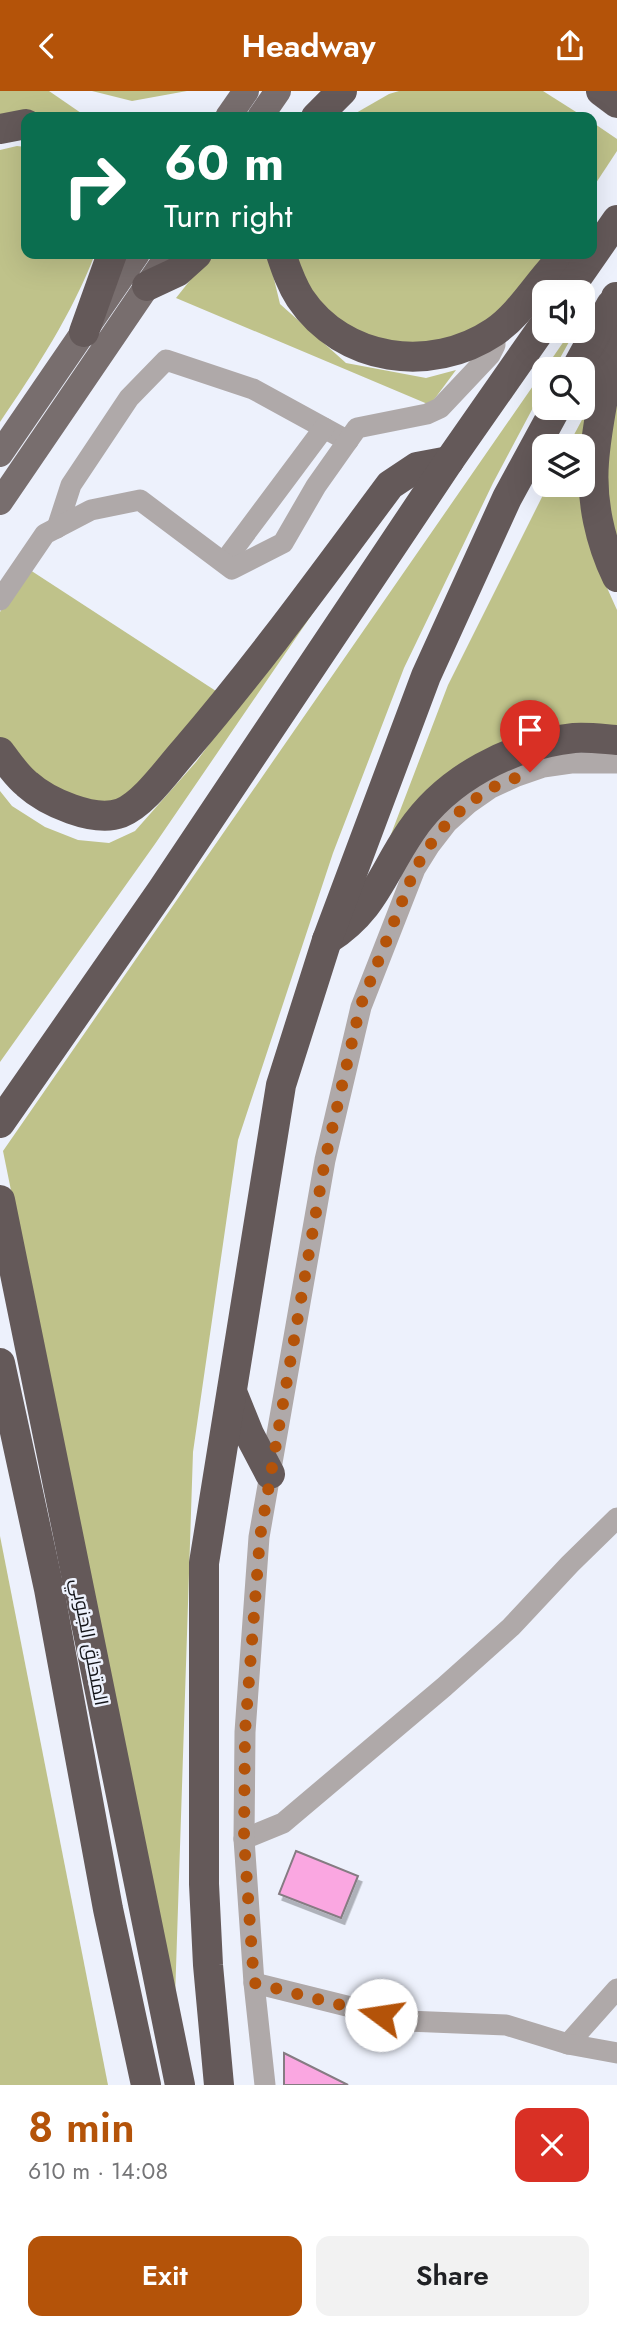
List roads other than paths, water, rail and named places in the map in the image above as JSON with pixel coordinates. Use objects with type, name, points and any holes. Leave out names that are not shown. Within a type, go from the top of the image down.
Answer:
[{"type":"highway","points":[[600,91],[617,103]]},
{"type":"highway","points":[[0,129],[21,125]]},
{"type":"highway","points":[[597,229],[617,218]]},
{"type":"highway","points":[[597,248],[617,218]]},
{"type":"highway","points":[[85,332],[128,264],[177,272],[191,259]]},
{"type":"highway","points":[[283,259],[300,297],[315,317],[334,334],[356,346],[405,358],[430,356],[475,343],[495,331],[513,316],[562,259]]},
{"type":"highway","points":[[575,280],[589,259]]},
{"type":"highway","points":[[583,357],[616,296]]},
{"type":"highway","points":[[616,296],[613,350],[594,462],[594,488],[603,540],[617,577]]},
{"type":"highway","points":[[0,1123],[162,890],[449,461],[532,342]]},
{"type":"highway","points":[[219,2085],[204,1884],[204,1563],[281,1085],[327,940],[426,676],[507,498],[549,420]]},
{"type":"highway","points":[[0,751],[27,784],[52,800],[94,815],[112,815],[129,809],[174,762],[235,690],[390,485],[417,467],[449,461]]},
{"type":"highway","points":[[327,940],[340,932],[373,898],[411,830],[457,782],[502,758],[551,742],[576,738],[617,740]]},
{"type":"highway","name":"المتحلق الجنوبي","points":[[0,1200],[180,2085]]},
{"type":"highway","name":"المتحلق الجنوبي","points":[[0,1363],[49,1589],[108,1909],[146,2085]]},
{"type":"highway","points":[[232,1391],[249,1434],[270,1474]]},
{"type":"main road","points":[[231,112],[246,91]]},
{"type":"main road","points":[[263,112],[278,91]]},
{"type":"main road","points":[[0,502],[128,264],[148,259]]},
{"type":"main road","points":[[0,454],[85,332]]},
{"type":"street","points":[[0,600],[45,534],[91,510],[140,500],[232,569],[283,543],[316,486],[357,428],[427,414],[440,408],[490,355],[495,345],[495,331]]},
{"type":"street","points":[[57,528],[71,485],[129,398],[166,360],[253,389],[348,441]]},
{"type":"street","points":[[224,562],[324,428]]},
{"type":"street","points":[[265,2085],[254,1983],[244,1839],[245,1732],[260,1537],[325,1160],[360,1007],[415,869],[447,823],[491,788],[516,776],[543,767],[571,763],[617,763]]},
{"type":"street","points":[[244,1839],[283,1823],[444,1687],[511,1627],[570,1563],[617,1518]]},
{"type":"street","points":[[254,1983],[407,2021],[506,2025],[568,2044],[617,2053]]},
{"type":"street","points":[[568,2044],[617,1989]]}]
